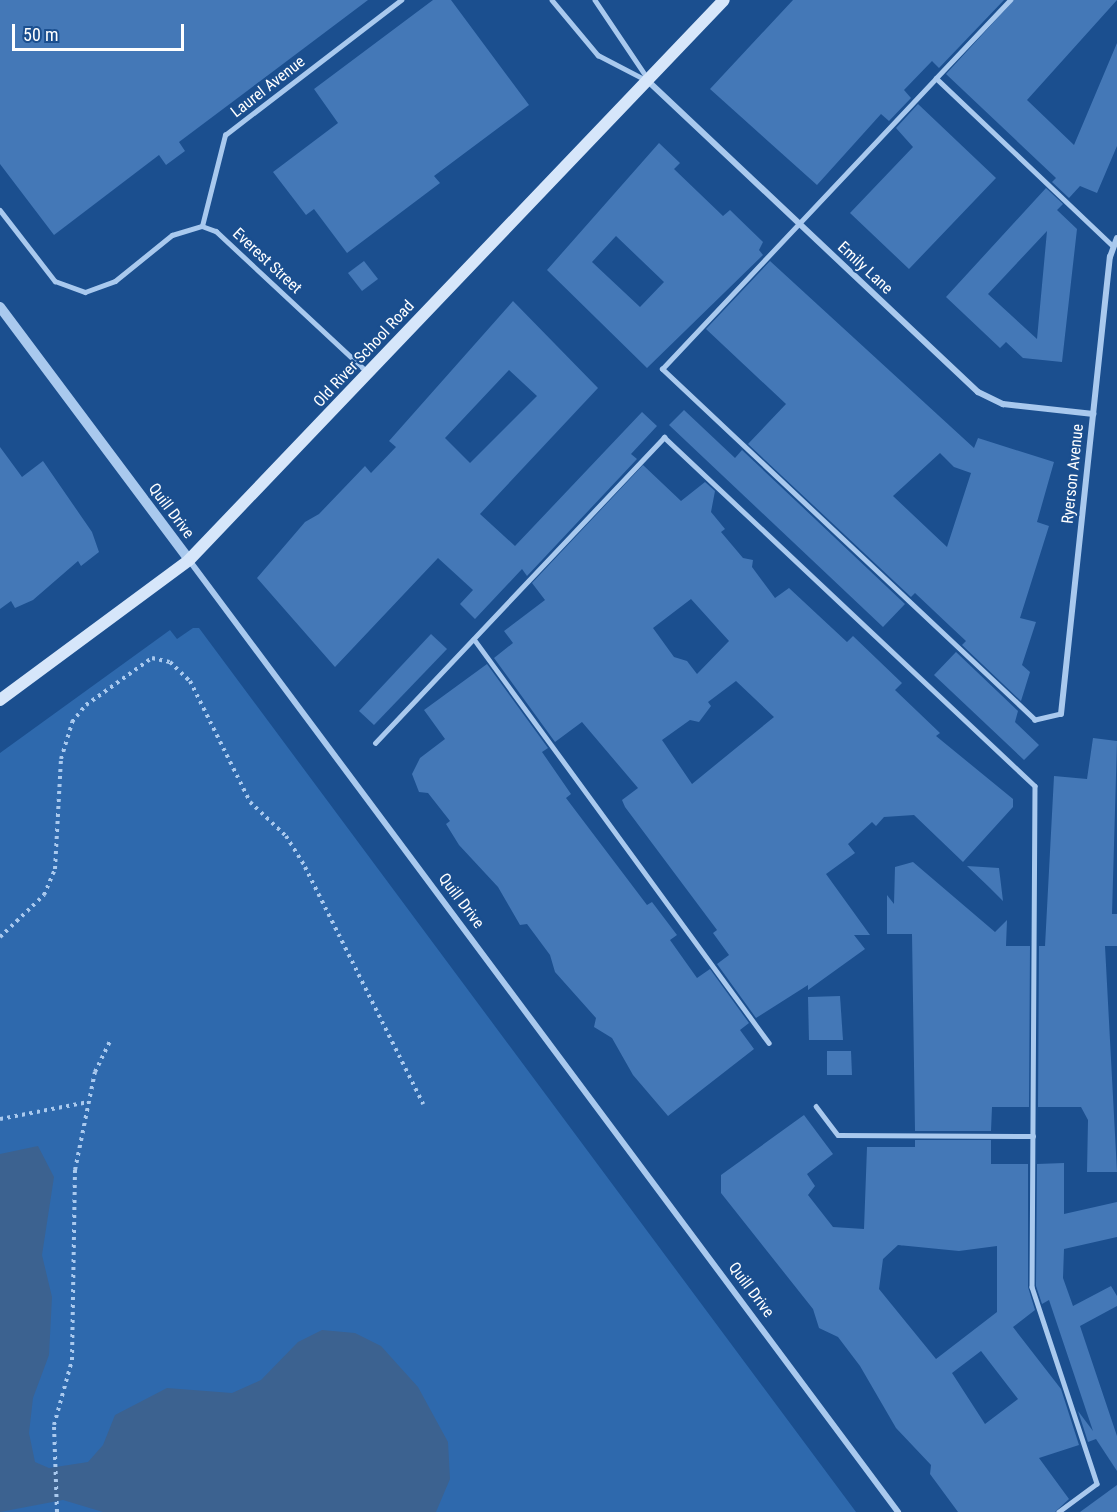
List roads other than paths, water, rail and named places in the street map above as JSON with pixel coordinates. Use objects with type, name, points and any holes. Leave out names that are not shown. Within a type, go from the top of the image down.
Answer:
[{"type":"main road","name":"Old River School Road","points":[[0,700],[189,560],[649,82],[724,0]]},
{"type":"street","name":"Emily Lane","points":[[649,82],[799,226],[978,392],[1003,404],[1093,414]]},
{"type":"street","name":"Ryerson Avenue","points":[[1060,714],[1113,246],[1117,238]]},
{"type":"street","name":"Quill Drive","points":[[0,307],[898,1512]]},
{"type":"lane","name":"Laurel Avenue","points":[[202,226],[225,135],[401,0]]},
{"type":"lane","points":[[552,0],[598,55],[649,82]]},
{"type":"lane","points":[[596,0],[649,82]]},
{"type":"lane","points":[[1010,0],[662,369],[1035,720],[1060,714]]},
{"type":"lane","points":[[936,78],[1113,246]]},
{"type":"lane","points":[[0,210],[55,281],[85,292],[115,281],[172,235],[202,226]]},
{"type":"lane","name":"Everest Street","points":[[202,226],[228,240],[369,375]]},
{"type":"lane","points":[[375,743],[664,437],[1035,786],[1032,1287],[1097,1484],[1059,1512]]},
{"type":"lane","points":[[474,639],[769,1043]]},
{"type":"lane","points":[[816,1106],[838,1136],[1033,1136]]}]
